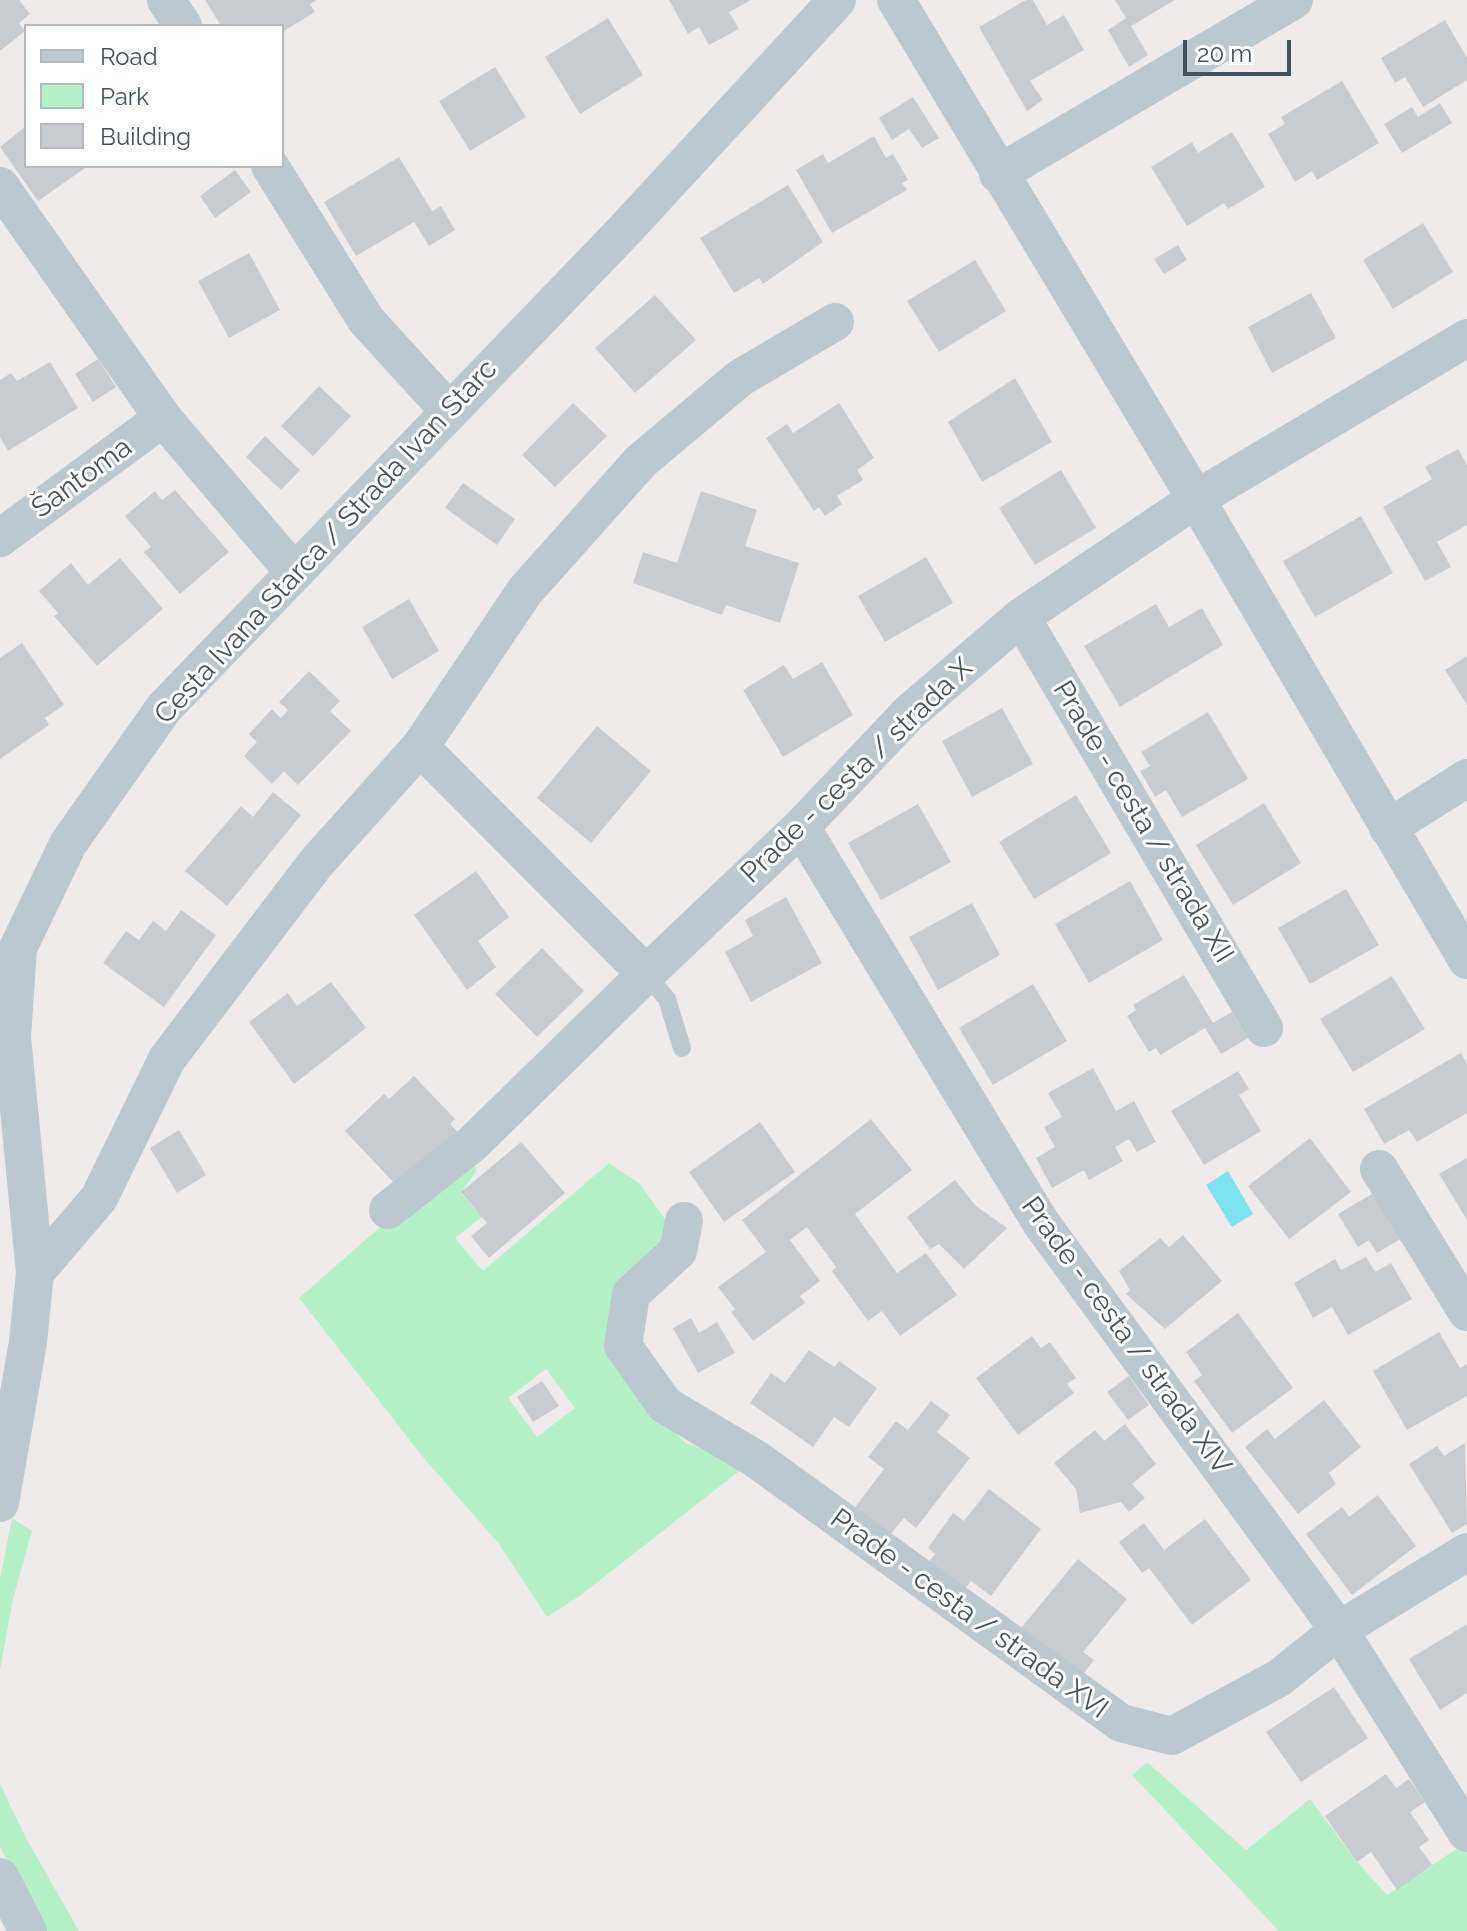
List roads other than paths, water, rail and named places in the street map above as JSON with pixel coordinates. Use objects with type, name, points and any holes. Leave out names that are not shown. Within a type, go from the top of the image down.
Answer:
[{"type":"street","points":[[166,0],[182,24]]},
{"type":"street","name":"Cesta Ivana Starca / Strada Ivan Starc","points":[[0,1503],[28,1342],[35,1273],[12,1037],[18,948],[68,844],[164,708],[622,233],[837,0]]},
{"type":"street","points":[[896,0],[1196,499],[1467,960]]},
{"type":"street","points":[[998,174],[1294,0]]},
{"type":"street","points":[[271,168],[366,320],[449,411]]},
{"type":"street","points":[[0,186],[163,418],[293,571]]},
{"type":"street","points":[[35,1273],[99,1198],[167,1059],[316,863],[420,747],[525,591],[641,461],[740,378],[835,322]]},
{"type":"street","name":"Prade - cesta / strada X","points":[[388,1210],[473,1143],[801,827],[909,713],[1021,617],[1196,499],[1467,338]]},
{"type":"street","name":"Šantoma","points":[[0,538],[163,418]]},
{"type":"street","name":"Prade - cesta / strada XII","points":[[1021,617],[1264,1028]]},
{"type":"street","points":[[420,747],[646,974]]},
{"type":"street","points":[[1388,828],[1467,778]]},
{"type":"street","name":"Prade - cesta / strada XIV","points":[[801,827],[1041,1223],[1339,1630],[1467,1833]]},
{"type":"street","points":[[1379,1169],[1467,1312]]},
{"type":"street","name":"Prade - cesta / strada XVI","points":[[684,1221],[678,1251],[631,1294],[623,1346],[665,1405],[756,1459],[1121,1723],[1172,1736],[1279,1678],[1339,1630],[1467,1552]]},
{"type":"street","points":[[0,1877],[28,1931]]},
{"type":"lane","points":[[646,974],[667,999],[682,1048]]},
{"type":"water","points":[[1228,1171],[1253,1214],[1232,1227],[1206,1185]]}]
